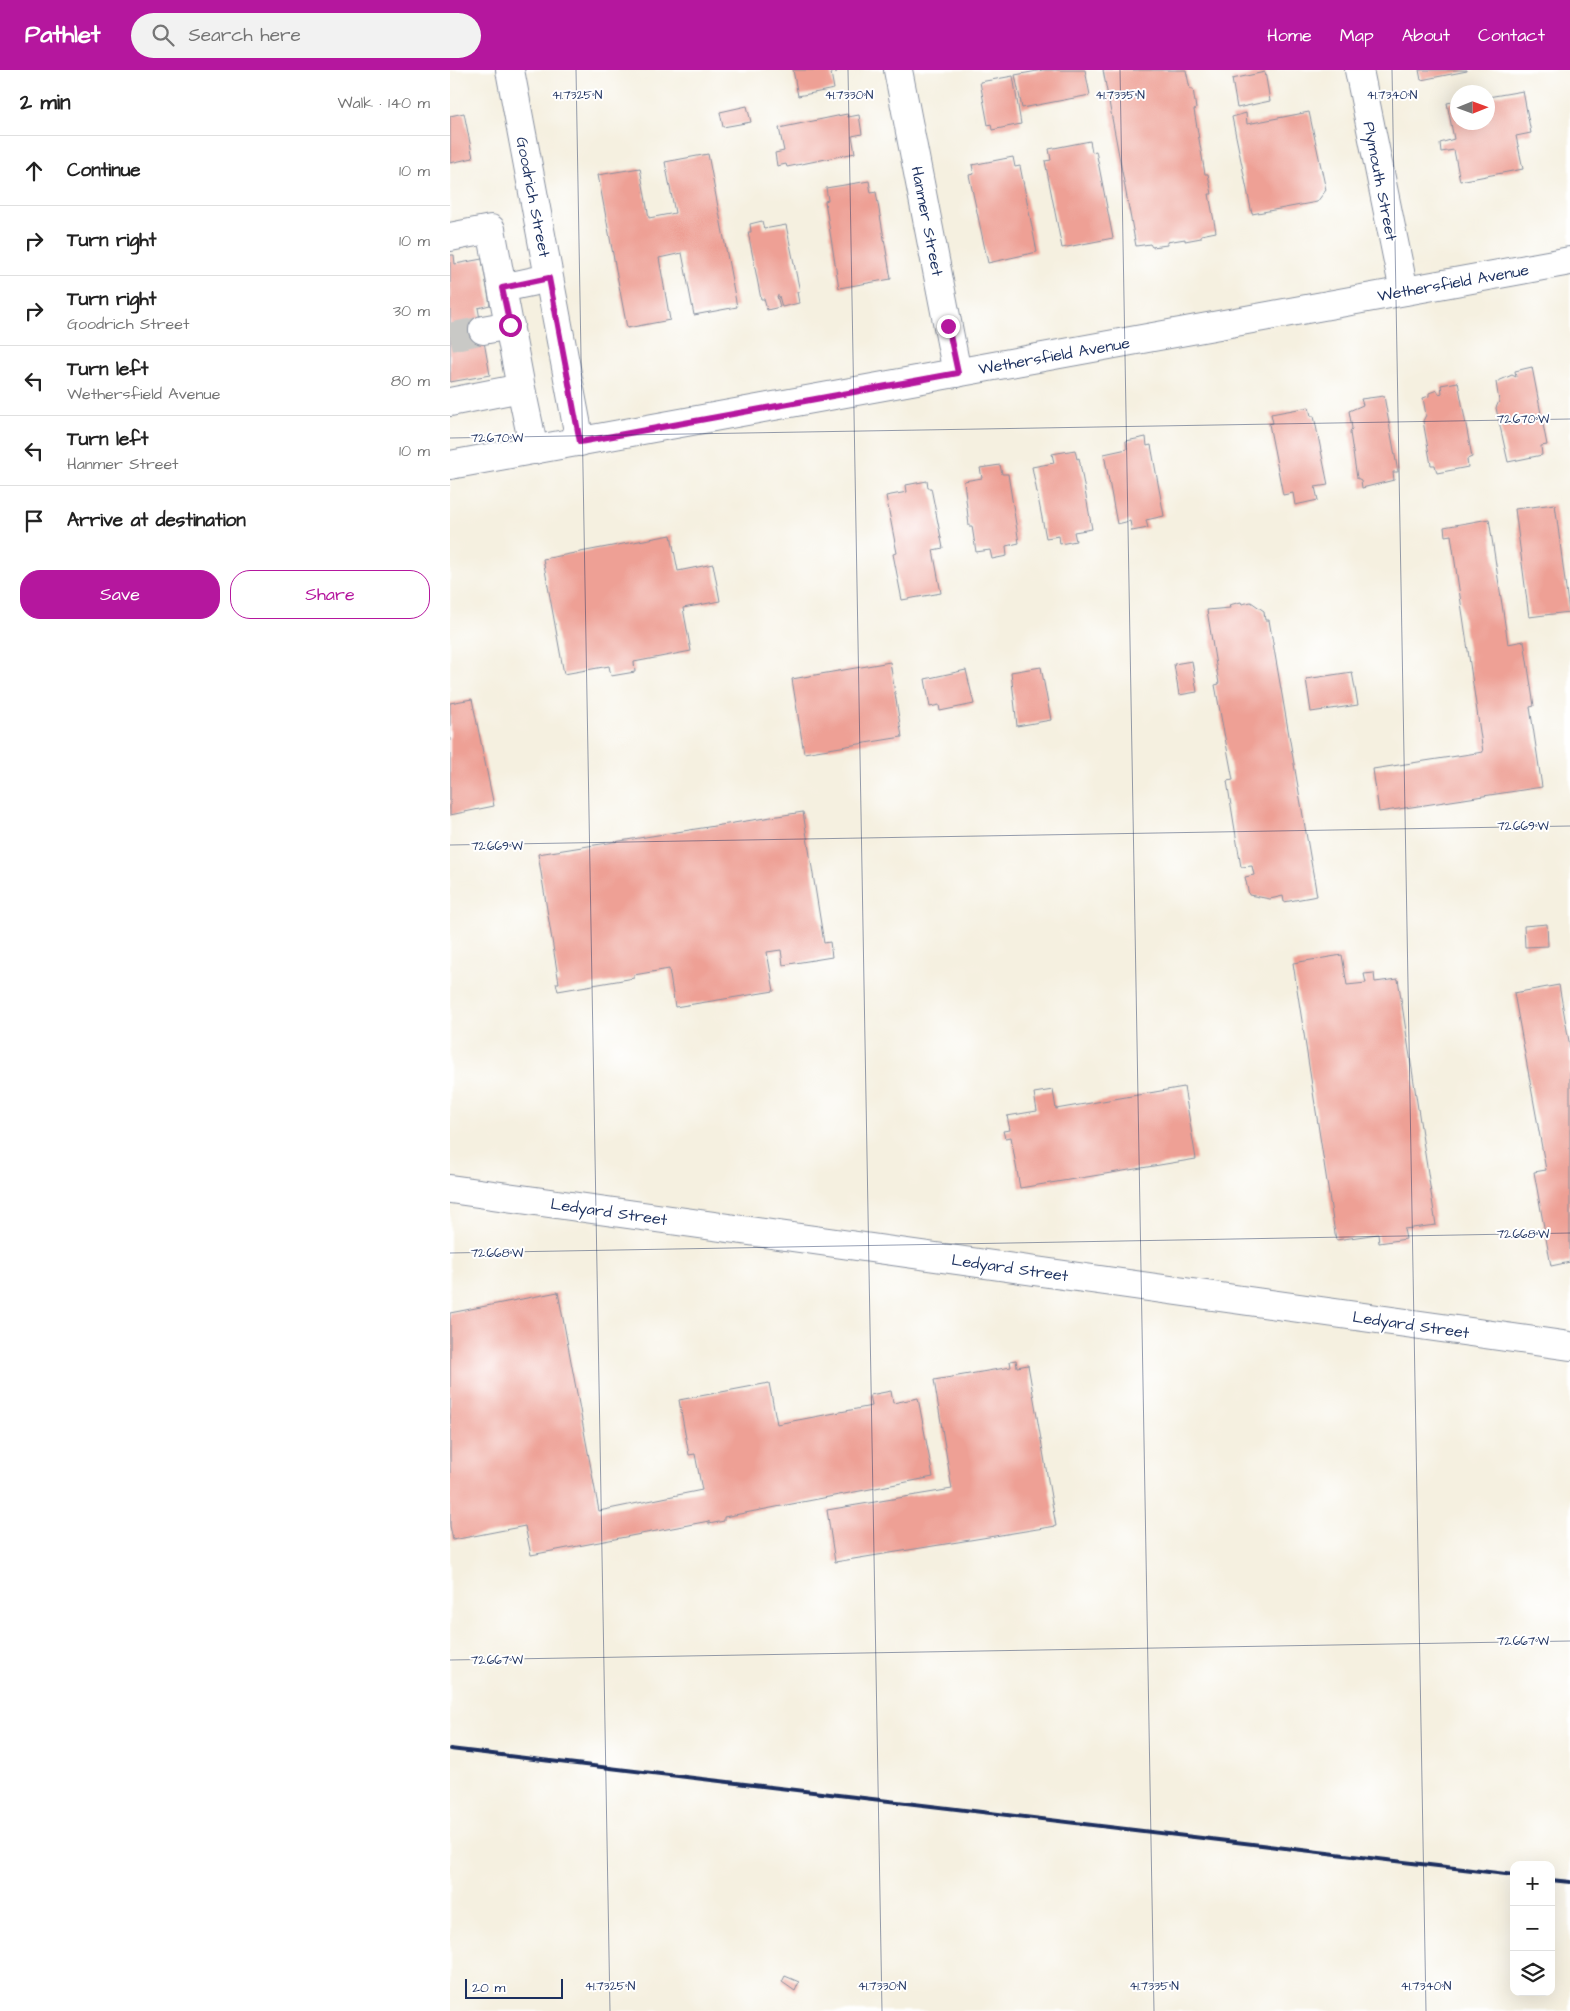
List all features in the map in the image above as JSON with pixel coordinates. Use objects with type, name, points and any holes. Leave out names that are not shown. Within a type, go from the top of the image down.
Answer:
[{"type":"street","name":"Goodrich Street","points":[[510,70],[580,442]]},
{"type":"street","name":"Hanmer Street","points":[[898,70],[958,373]]},
{"type":"street","name":"Plymouth Street","points":[[1359,70],[1404,291]]},
{"type":"street","points":[[450,237],[491,229],[520,388],[534,450]]},
{"type":"street","name":"Wethersfield Avenue","points":[[450,465],[1570,261]]},
{"type":"street","points":[[502,288],[549,278]]},
{"type":"street","points":[[482,330],[510,325]]},
{"type":"street","points":[[450,402],[520,388]]},
{"type":"street","name":"Ledyard Street","points":[[450,1188],[1570,1346]]},
{"type":"building","points":[[793,70],[836,70],[837,72],[831,73],[834,89],[798,96]]},
{"type":"building","points":[[1043,70],[1085,70],[1090,95],[1022,108],[1015,75]]},
{"type":"building","points":[[1103,70],[1186,70],[1190,89],[1193,89],[1196,109],[1194,110],[1205,174],[1208,174],[1212,194],[1209,194],[1216,232],[1201,235],[1201,238],[1167,242],[1167,245],[1152,247],[1150,244],[1136,246]]},
{"type":"building","points":[[1419,70],[1467,70],[1467,71],[1421,80]]},
{"type":"building","points":[[1265,72],[1270,101],[1237,108],[1232,79]]},
{"type":"building","points":[[1013,76],[1021,124],[992,130],[991,124],[988,125],[980,82]]},
{"type":"building","points":[[1523,91],[1531,133],[1516,136],[1523,169],[1460,181],[1454,150],[1441,152],[1440,143],[1454,139],[1452,130],[1495,130],[1495,96]]},
{"type":"building","points":[[1450,102],[1450,118],[1447,103]]},
{"type":"building","points":[[747,106],[751,122],[723,127],[720,112]]},
{"type":"building","points":[[1309,112],[1326,190],[1317,202],[1252,214],[1232,117],[1246,113],[1247,124]]},
{"type":"building","points":[[464,113],[473,158],[450,163],[450,116]]},
{"type":"building","points":[[847,114],[848,117],[859,115],[862,134],[852,136],[855,153],[787,167],[786,164],[777,166],[775,153],[784,151],[779,128]]},
{"type":"building","points":[[1090,141],[1092,152],[1096,151],[1113,238],[1062,248],[1045,161],[1051,160],[1049,149]]},
{"type":"building","points":[[708,154],[737,307],[694,315],[682,253],[659,258],[670,320],[627,328],[598,175],[640,168],[649,218],[675,213],[665,162]]},
{"type":"building","points":[[1013,157],[1015,167],[1020,166],[1037,252],[988,263],[969,175],[974,174],[972,165]]},
{"type":"building","points":[[869,181],[871,193],[876,192],[891,279],[839,288],[825,201],[828,200],[826,188]]},
{"type":"building","points":[[762,221],[764,229],[786,225],[800,292],[797,292],[799,303],[782,307],[779,296],[777,296],[780,307],[767,310],[764,299],[761,299],[748,232],[751,232],[750,224]]},
{"type":"building","points":[[450,255],[454,255],[455,264],[482,259],[490,305],[478,308],[490,375],[450,382]]},
{"type":"building","points":[[1532,367],[1547,445],[1541,446],[1542,455],[1508,462],[1496,408],[1499,401],[1496,382],[1512,375],[1516,377],[1515,371]]},
{"type":"building","points":[[1458,382],[1472,457],[1467,459],[1468,467],[1437,473],[1435,465],[1431,465],[1423,421],[1426,415],[1423,398],[1437,390],[1439,394],[1442,393],[1441,385]]},
{"type":"building","points":[[1384,396],[1398,472],[1393,472],[1394,480],[1362,488],[1361,480],[1357,478],[1350,433],[1352,428],[1349,411],[1363,405],[1361,399]]},
{"type":"building","points":[[1309,407],[1311,416],[1314,416],[1328,485],[1315,487],[1318,500],[1295,505],[1293,493],[1283,495],[1269,424],[1273,423],[1271,414]]},
{"type":"building","points":[[1146,437],[1147,446],[1151,445],[1164,516],[1146,520],[1148,528],[1132,531],[1130,521],[1117,524],[1104,454],[1127,449],[1126,441]]},
{"type":"building","points":[[1075,450],[1077,459],[1079,458],[1092,529],[1074,532],[1076,541],[1060,544],[1059,536],[1046,538],[1032,467],[1054,463],[1052,454]]},
{"type":"building","points":[[1000,465],[1002,474],[1008,474],[1019,543],[1006,546],[1007,556],[992,559],[990,550],[976,552],[972,526],[969,526],[964,481],[982,478],[980,468]]},
{"type":"building","points":[[927,481],[928,488],[931,488],[943,548],[933,550],[941,593],[902,600],[893,554],[897,553],[886,496],[907,492],[906,485]]},
{"type":"building","points":[[1555,504],[1569,612],[1529,617],[1515,509]]},
{"type":"building","points":[[1489,519],[1508,644],[1524,641],[1534,706],[1530,707],[1542,787],[1379,812],[1373,769],[1483,752],[1451,535],[1445,536],[1444,527]]},
{"type":"building","points":[[671,535],[678,571],[713,564],[720,601],[683,608],[691,651],[634,662],[635,672],[611,676],[609,666],[564,674],[543,559]]},
{"type":"building","points":[[1241,602],[1242,604],[1251,602],[1264,611],[1265,620],[1269,620],[1317,896],[1284,902],[1283,896],[1270,899],[1249,895],[1245,877],[1254,875],[1252,866],[1241,867],[1227,781],[1233,780],[1215,685],[1219,684],[1207,610],[1230,608],[1229,605]]},
{"type":"building","points":[[1192,661],[1197,692],[1179,695],[1174,664]]},
{"type":"building","points":[[890,662],[902,737],[804,753],[792,679]]},
{"type":"building","points":[[1041,667],[1051,720],[1017,726],[1011,672]]},
{"type":"building","points":[[966,670],[974,704],[940,711],[939,705],[930,707],[925,679]]},
{"type":"building","points":[[1352,672],[1358,705],[1311,712],[1306,679]]},
{"type":"building","points":[[472,699],[494,806],[450,815],[450,703]]},
{"type":"building","points":[[803,812],[824,943],[830,942],[832,957],[783,965],[781,950],[767,952],[774,991],[675,1007],[669,969],[634,975],[634,978],[558,991],[556,983],[559,983],[538,854]]},
{"type":"building","points":[[1547,924],[1548,946],[1525,947],[1524,926]]},
{"type":"building","points":[[1342,955],[1347,985],[1366,983],[1364,974],[1374,973],[1375,982],[1398,979],[1436,1225],[1404,1229],[1406,1239],[1379,1243],[1378,1234],[1336,1240],[1293,963]]},
{"type":"building","points":[[1559,985],[1570,1047],[1570,1262],[1551,1266],[1534,1172],[1546,1170],[1514,993]]},
{"type":"building","points":[[1184,1087],[1196,1159],[1020,1188],[1011,1137],[1005,1138],[1003,1131],[1010,1130],[1007,1116],[1037,1111],[1034,1093],[1053,1090],[1056,1109]]},
{"type":"building","points":[[558,1292],[599,1511],[702,1490],[695,1454],[689,1455],[679,1400],[769,1383],[777,1424],[872,1406],[870,1395],[891,1391],[893,1403],[918,1398],[933,1477],[724,1517],[724,1521],[709,1524],[709,1521],[531,1555],[525,1526],[453,1540],[450,1526],[450,1313]]},
{"type":"building","points":[[1016,1360],[1017,1367],[1028,1365],[1056,1526],[835,1562],[827,1510],[952,1489],[934,1380],[1011,1367],[1010,1361]]},
{"type":"building","points":[[785,1976],[799,1982],[795,1991],[782,1982]]},
{"type":"tunnel","points":[[450,337],[483,330]]},
{"type":"railway","points":[[450,1749],[1510,1875]]},
{"type":"railway","points":[[1555,1880],[1570,1882]]},
{"type":"route","points":[[510,325],[502,288],[549,278],[580,442],[958,373],[948,326]]}]
